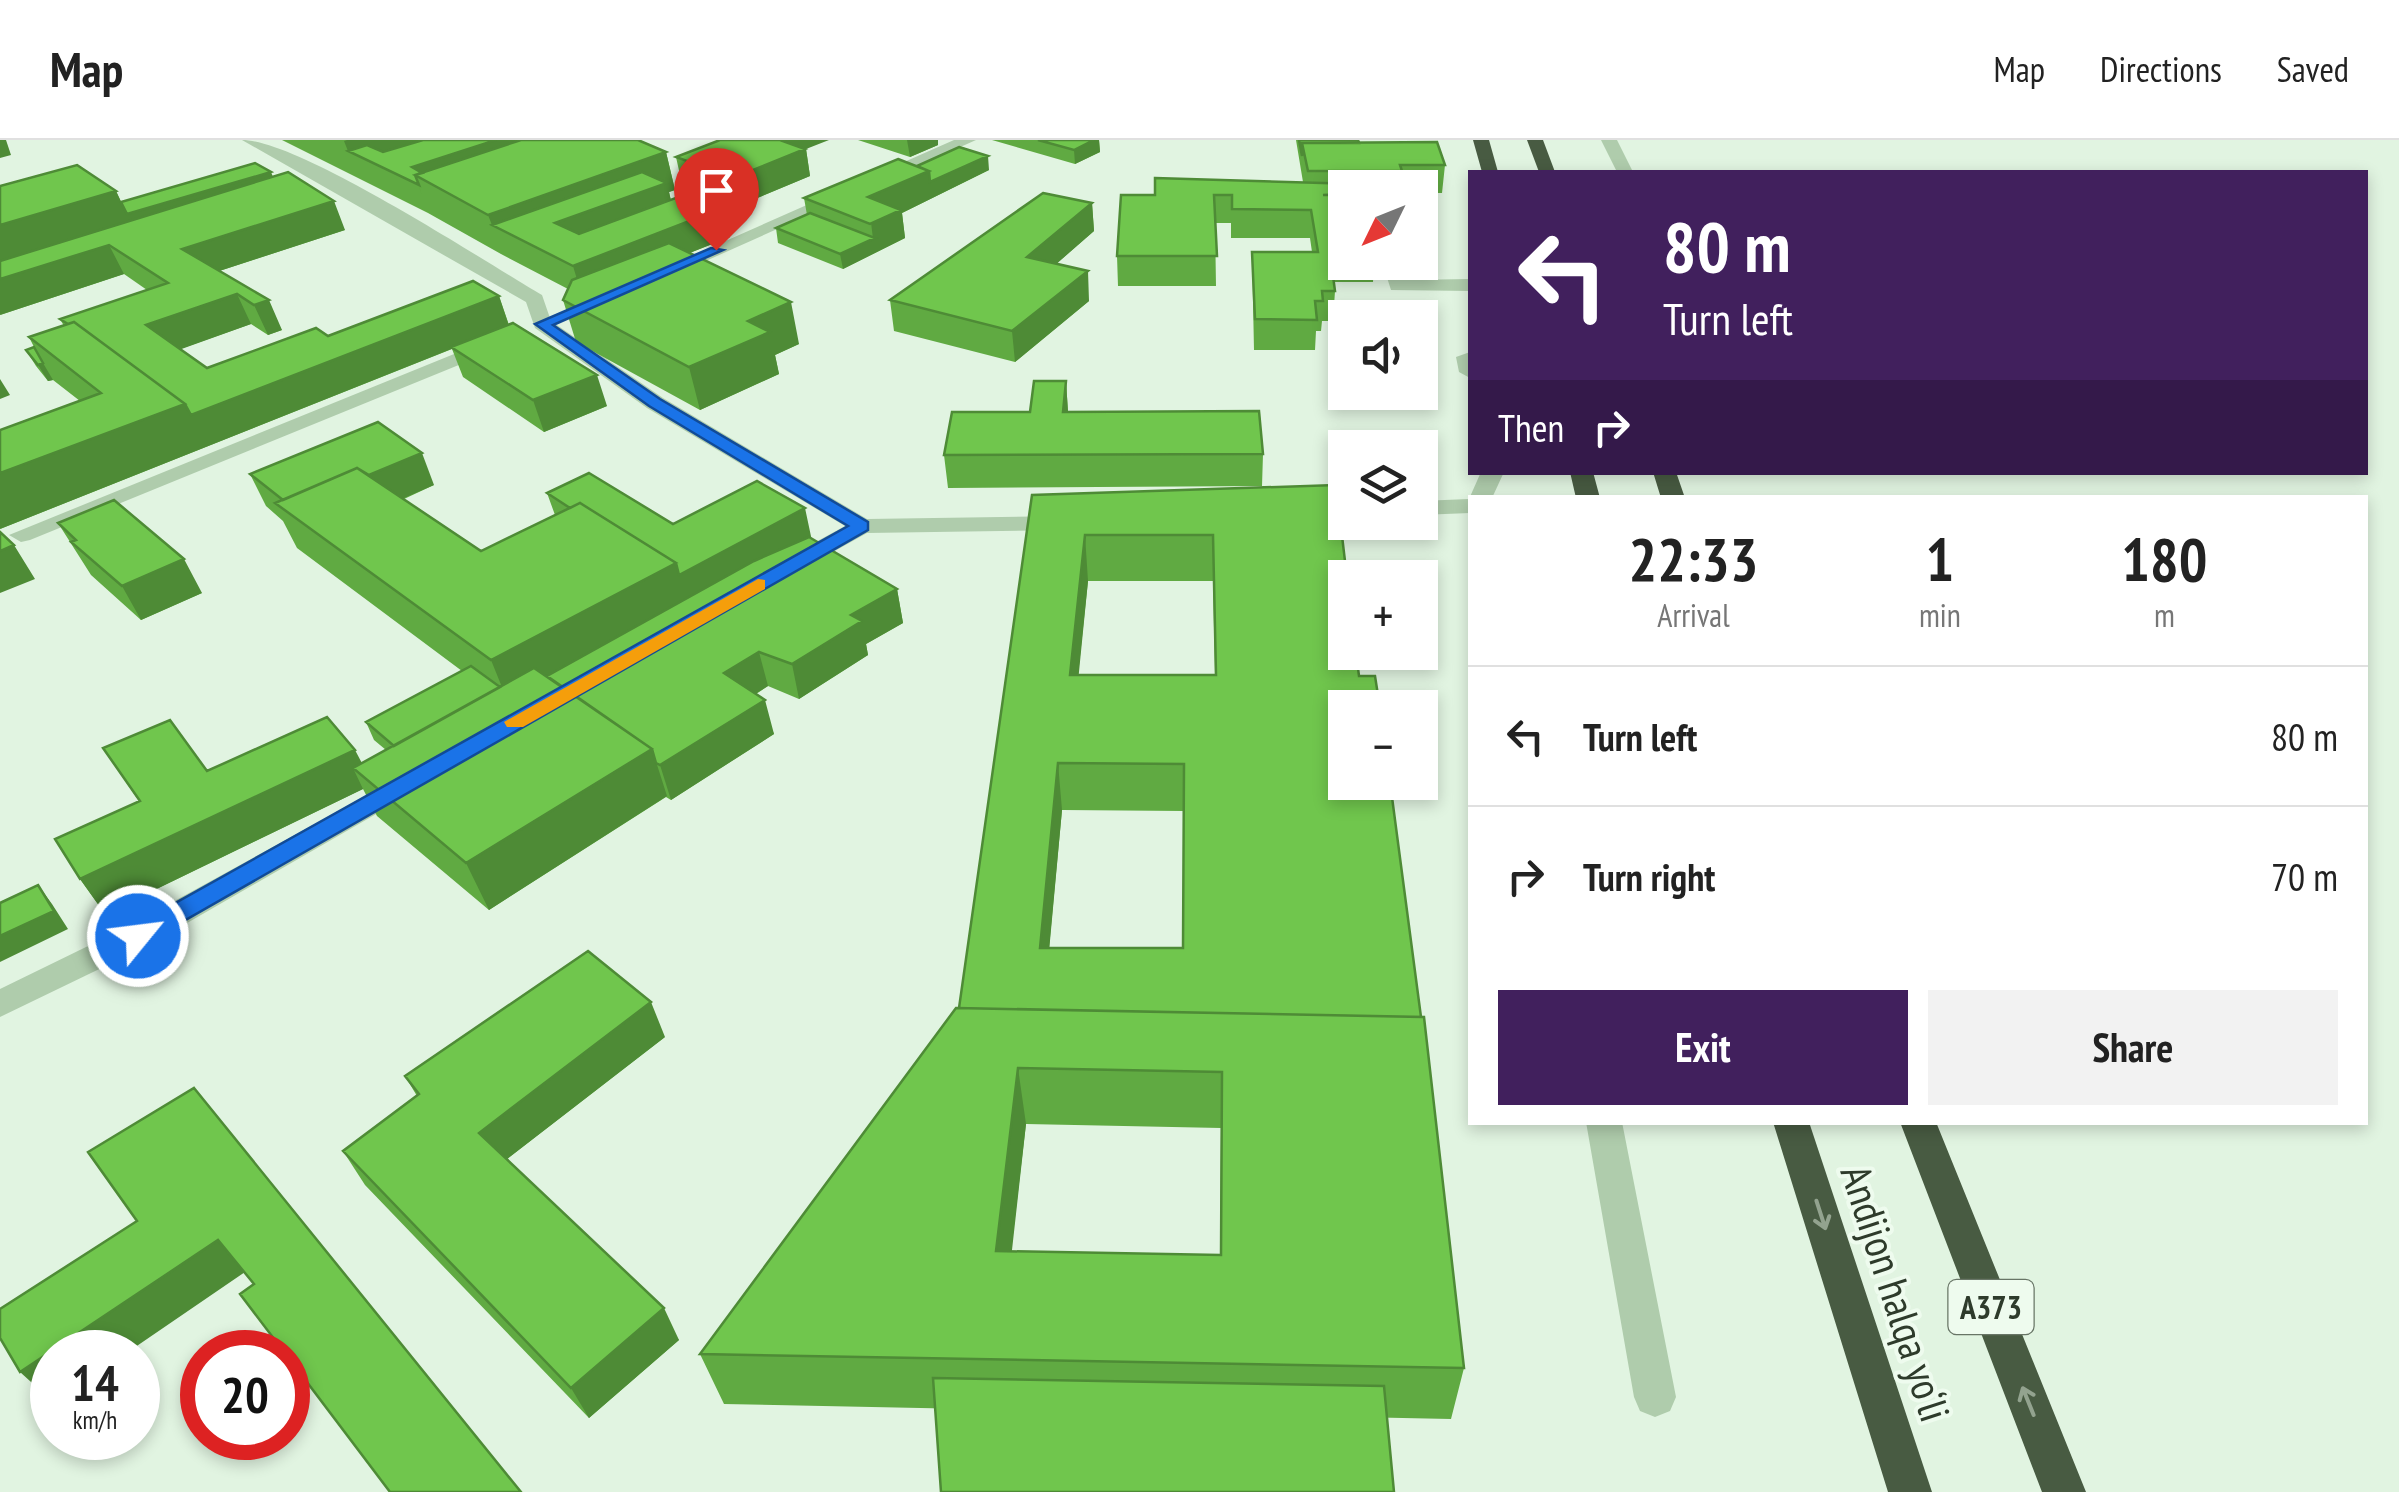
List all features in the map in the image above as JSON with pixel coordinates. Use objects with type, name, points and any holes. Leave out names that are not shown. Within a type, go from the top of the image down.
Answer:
[{"type":"highway","points":[[1480,140],[1489,170]]},
{"type":"highway","points":[[1535,140],[1546,170]]},
{"type":"highway","name":"Andijon halqa yo‘li","points":[[1792,1125],[1910,1492]]},
{"type":"highway","name":"Andijon halqa yo‘li","points":[[1919,1125],[2064,1492]]},
{"type":"lane","points":[[250,140],[332,181],[535,300],[533,327]]},
{"type":"lane","points":[[651,278],[968,140]]},
{"type":"lane","points":[[1609,140],[1623,170]]},
{"type":"lane","points":[[295,192],[332,181]]},
{"type":"lane","points":[[1396,280],[1398,286],[1468,285]]},
{"type":"lane","points":[[533,327],[862,526]]},
{"type":"lane","points":[[21,535],[533,327]]},
{"type":"lane","points":[[1438,507],[1468,506]]},
{"type":"lane","points":[[758,584],[862,526],[1088,523]]},
{"type":"lane","points":[[0,1004],[138,936],[431,770]]},
{"type":"lane","points":[[1605,1125],[1655,1397]]},
{"type":"building","points":[[423,140],[496,140],[412,167],[422,173],[415,175],[419,185],[348,151],[367,145],[383,152]]},
{"type":"building","points":[[521,140],[638,140],[666,152],[488,215],[415,175]]},
{"type":"building","points":[[720,140],[780,140],[805,149],[733,178],[676,157]]},
{"type":"building","points":[[1038,140],[1094,140],[1074,150]]},
{"type":"building","points":[[1299,140],[1359,143],[1302,143],[1302,156]]},
{"type":"building","points":[[1437,142],[1445,165],[1400,165],[1402,170],[1308,171],[1302,143]]},
{"type":"building","points":[[959,147],[988,156],[930,182],[929,171],[917,166]]},
{"type":"building","points":[[898,159],[929,171],[868,197],[901,210],[870,224],[804,198]]},
{"type":"building","points":[[255,163],[271,172],[127,214],[121,202]]},
{"type":"building","points":[[77,165],[116,191],[0,225],[0,186]]},
{"type":"building","points":[[288,172],[334,201],[182,249],[269,300],[254,305],[237,294],[146,325],[207,368],[316,328],[328,336],[473,281],[499,296],[191,415],[185,404],[74,322],[68,324],[60,319],[168,283],[109,245],[0,279],[0,261]]},
{"type":"building","points":[[642,172],[667,183],[555,223],[579,234],[689,193],[723,208],[573,266],[492,225]]},
{"type":"building","points":[[1155,178],[1328,183],[1328,195],[1323,195],[1328,195],[1328,280],[1334,280],[1335,291],[1322,291],[1323,301],[1315,301],[1317,320],[1255,319],[1252,252],[1318,252],[1311,210],[1232,209],[1232,195],[1214,195],[1217,256],[1117,256],[1121,195],[1155,195]]},
{"type":"building","points":[[1043,193],[1092,203],[1027,257],[1088,271],[1012,331],[890,300]]},
{"type":"building","points":[[810,213],[875,238],[840,254],[776,228]]},
{"type":"building","points":[[669,243],[791,302],[748,321],[770,332],[689,367],[563,300],[572,280]]},
{"type":"building","points":[[74,322],[185,404],[0,473],[0,430],[101,393],[29,337]]},
{"type":"building","points":[[513,323],[597,375],[533,400],[451,347]]},
{"type":"building","points":[[34,347],[43,363],[38,365],[26,350]]},
{"type":"building","points":[[1034,381],[1066,381],[1063,412],[1259,411],[1263,454],[944,455],[952,412],[1030,412]]},
{"type":"building","points":[[378,422],[422,453],[369,475],[357,468],[283,500],[250,474]]},
{"type":"building","points":[[357,468],[481,551],[580,503],[676,563],[491,660],[275,503]]},
{"type":"building","points":[[589,473],[673,524],[757,481],[805,508],[679,575],[676,563],[580,503],[570,508],[547,493]]},
{"type":"building","points":[[1328,485],[1328,540],[1343,540],[1345,560],[1328,560],[1328,670],[1358,670],[1359,676],[1375,676],[1377,690],[1328,690],[1328,800],[1392,800],[1421,1017],[959,1008],[1032,495]],"holes":[[[1085,535],[1213,535],[1216,675],[1070,675]],[[1058,763],[1184,764],[1183,948],[1040,948]]]},
{"type":"building","points":[[114,500],[184,559],[122,586],[71,542],[76,540],[58,523]]},
{"type":"building","points":[[0,532],[14,545],[0,551]]},
{"type":"building","points":[[809,537],[897,589],[851,615],[862,621],[792,664],[759,652],[724,673],[765,700],[660,765],[652,749],[547,676],[754,561]]},
{"type":"building","points":[[471,666],[500,687],[394,746],[366,722]]},
{"type":"building","points":[[534,668],[652,749],[466,863],[353,768]]},
{"type":"building","points":[[327,717],[355,750],[80,879],[55,839],[140,801],[103,748],[170,720],[207,771]]},
{"type":"building","points":[[38,885],[54,911],[0,936],[0,903]]},
{"type":"building","points":[[588,951],[651,1002],[479,1133],[664,1308],[571,1388],[343,1151],[419,1094],[405,1076]]},
{"type":"building","points":[[956,1008],[1424,1017],[1464,1368],[700,1354]],"holes":[[[1018,1068],[1222,1072],[1221,1255],[996,1251]]]},
{"type":"building","points":[[194,1088],[521,1492],[390,1492],[310,1386],[310,1330],[267,1330],[240,1294],[254,1284],[218,1240],[83,1330],[30,1330],[30,1365],[20,1372],[0,1338],[0,1309],[137,1221],[88,1152]]},
{"type":"building","points":[[933,1378],[1384,1386],[1394,1492],[941,1492]]},
{"type":"slow traffic","points":[[515,722],[758,584]]},
{"type":"route","points":[[138,936],[862,526],[654,403],[542,324],[716,250]]}]
